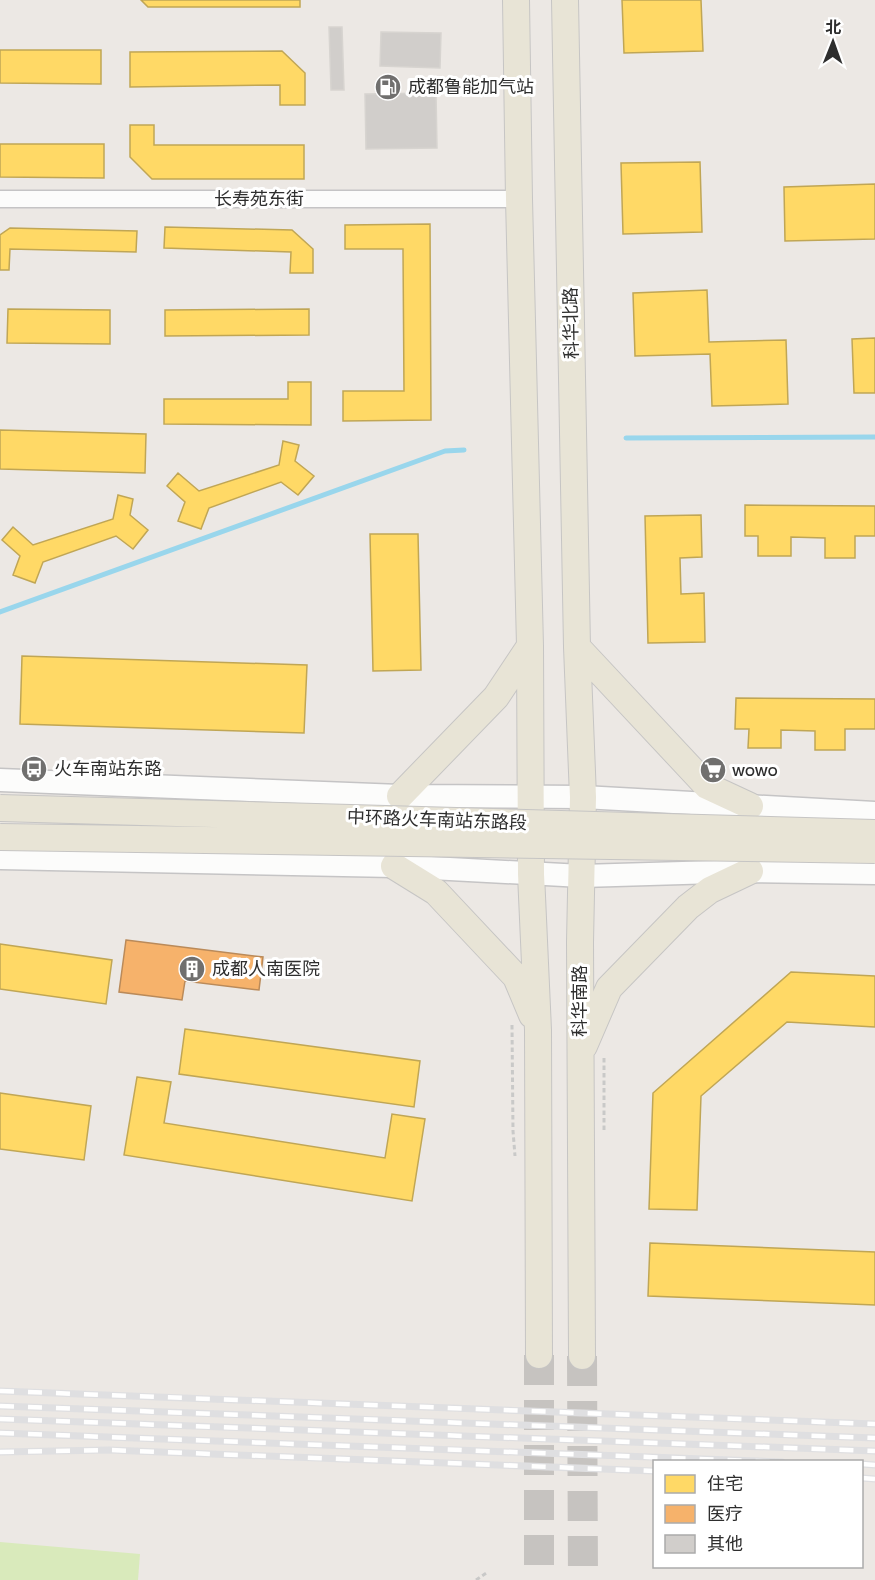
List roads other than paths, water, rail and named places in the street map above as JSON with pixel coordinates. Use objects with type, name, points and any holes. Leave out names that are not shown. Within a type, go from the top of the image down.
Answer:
[{"type":"main road","points":[[516,0],[530,646],[531,874],[538,1030],[539,1355]]},
{"type":"main road","name":"科华北路","points":[[565,0],[577,647]]},
{"type":"main road","points":[[400,796],[496,697],[530,646]]},
{"type":"main road","points":[[577,647],[707,786],[750,806]]},
{"type":"main road","name":"科华南路","points":[[577,647],[583,797],[580,1055],[582,1356]]},
{"type":"main road","points":[[0,780],[400,796],[583,797],[875,813]]},
{"type":"main road","name":"中环路火车南站东路段","points":[[0,808],[875,833]]},
{"type":"main road","name":"中环路火车南站东路段","points":[[0,837],[875,850]]},
{"type":"main road","points":[[0,858],[394,867],[582,876],[750,871],[875,873]]},
{"type":"main road","points":[[394,867],[436,892],[516,977],[538,1030]]},
{"type":"main road","points":[[580,1055],[609,988],[688,907],[710,890],[750,871]]},
{"type":"street","name":"长寿苑东街","points":[[0,199],[519,199]]},
{"type":"waterway","points":[[626,438],[875,437]]},
{"type":"waterway","points":[[0,612],[445,451],[464,450]]},
{"type":"tunnel","points":[[539,1355],[539,1580]]},
{"type":"tunnel","points":[[582,1356],[583,1580]]},
{"type":"railway","points":[[0,1391],[875,1424]]},
{"type":"railway","points":[[0,1406],[875,1438]]},
{"type":"railway","points":[[0,1419],[875,1451]]},
{"type":"railway","points":[[0,1433],[728,1460]]},
{"type":"railway","points":[[0,1452],[109,1450],[653,1471]]},
{"type":"railway","points":[[863,1464],[875,1465]]},
{"type":"railway","points":[[863,1478],[875,1479]]},
{"type":"place","name":"成都鲁能加气站","points":[[388,87]]},
{"type":"place","name":"火车南站东路","points":[[34,769]]},
{"type":"place","name":"wowo","points":[[713,770]]},
{"type":"place","name":"成都人南医院","points":[[192,969]]}]
